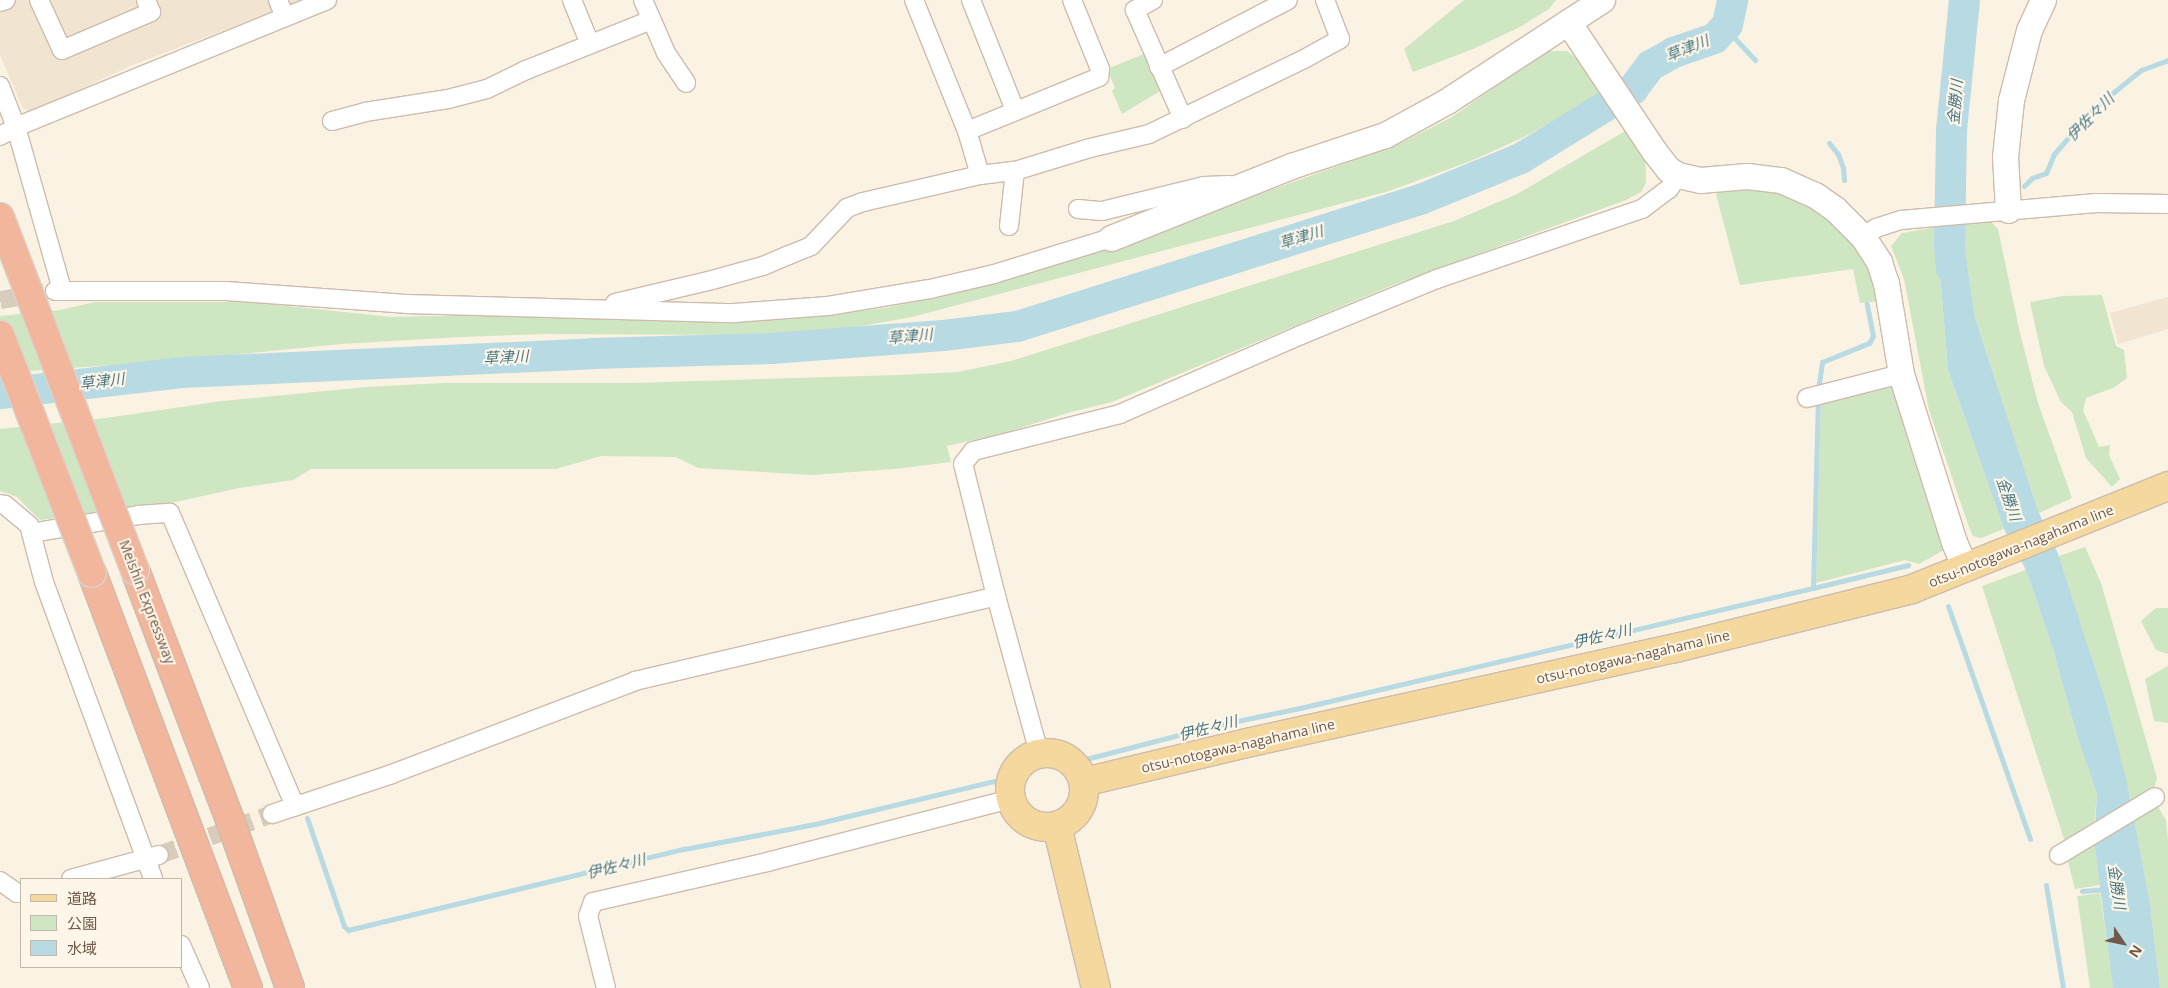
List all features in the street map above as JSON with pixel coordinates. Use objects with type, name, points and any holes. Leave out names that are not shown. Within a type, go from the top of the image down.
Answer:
[{"type":"highway","name":"Meishin Expressway","points":[[0,218],[231,822],[290,988]]},
{"type":"highway","points":[[0,335],[92,573],[248,988]]},
{"type":"main road","name":"otsu-notogawa-nagahama line","points":[[1084,782],[1247,742],[1676,648],[1912,589],[2168,486]]},
{"type":"main road","points":[[1039,753],[1062,756],[1072,762],[1084,782],[1083,799],[1076,814],[1067,822],[1045,828],[1033,825],[1022,819],[1014,810],[1010,799],[1009,787],[1018,765],[1039,753]]},
{"type":"main road","points":[[1056,826],[1096,988]]},
{"type":"street","points":[[0,2],[6,0]]},
{"type":"street","points":[[39,0],[62,50],[151,12],[146,0]]},
{"type":"street","points":[[278,0],[285,16]]},
{"type":"street","points":[[0,136],[16,127],[327,0]]},
{"type":"street","points":[[572,0],[590,44]]},
{"type":"street","points":[[643,0],[666,53],[686,84]]},
{"type":"street","points":[[914,0],[967,131],[980,175]]},
{"type":"street","points":[[971,0],[1015,110]]},
{"type":"street","points":[[967,131],[1100,77],[1100,69],[1072,0]]},
{"type":"street","points":[[1153,0],[1135,10],[1183,118]]},
{"type":"street","points":[[1160,67],[1288,0]]},
{"type":"street","points":[[595,308],[763,266],[811,246],[847,208],[980,175],[1015,171],[1090,148],[1136,138],[1183,118],[1340,40],[1325,0]]},
{"type":"street","points":[[0,86],[16,127],[59,291],[226,291],[406,304],[734,313],[860,302],[930,289],[994,274],[1111,238],[1242,185],[1385,135],[1447,101],[1602,0]]},
{"type":"street","points":[[2003,211],[2005,157],[2011,100],[2029,30],[2043,0]]},
{"type":"street","points":[[332,121],[364,112],[448,99],[487,89],[526,70],[651,20]]},
{"type":"street","points":[[1568,22],[1668,169],[1678,175],[1700,180],[1747,176],[1780,180],[1814,195],[1835,209],[1863,237],[1879,262],[1886,283],[1901,374],[1954,542],[1976,564]]},
{"type":"street","points":[[1009,226],[1015,171]]},
{"type":"street","points":[[1039,753],[962,464],[973,451],[1120,414],[1301,335],[1437,279],[1642,209],[1669,189],[1678,175]]},
{"type":"street","points":[[1078,209],[1102,211],[1204,186],[1242,185]]},
{"type":"street","points":[[1863,237],[1876,228],[1901,220],[2096,202],[2168,204]]},
{"type":"street","points":[[1806,398],[1901,374]]},
{"type":"street","points":[[0,504],[5,505],[29,525],[44,582],[151,857],[153,878]]},
{"type":"street","points":[[30,533],[138,515],[170,513],[295,806]]},
{"type":"street","points":[[272,814],[392,774],[635,681],[996,596]]},
{"type":"street","points":[[2063,851],[2156,797]]},
{"type":"street","points":[[606,988],[588,916],[593,902],[767,862],[1010,799]]},
{"type":"street","points":[[75,878],[151,857]]},
{"type":"street","points":[[0,881],[17,893],[20,893]]},
{"type":"street","points":[[182,948],[200,988]]},
{"type":"shaded area","points":[[0,0],[303,0],[130,66],[30,113],[22,107],[0,55]]},
{"type":"shaded area","points":[[2168,297],[2168,329],[2118,344],[2110,313]]},
{"type":"green space","points":[[1464,0],[1556,0],[1549,9],[1520,27],[1473,49],[1413,72],[1404,49]]},
{"type":"green space","points":[[1547,51],[1567,51],[1583,64],[1602,93],[1524,137],[1471,161],[1389,191],[912,317],[839,330],[765,335],[544,334],[460,337],[341,344],[170,361],[0,373],[0,316],[60,310],[95,302],[249,302],[391,317],[480,315],[689,322],[824,315],[885,308],[951,294],[1010,278],[1189,219],[1397,145],[1452,117]]},
{"type":"green space","points":[[1144,54],[1160,91],[1122,114],[1112,91],[1115,88],[1107,69]]},
{"type":"green space","points":[[1627,130],[1645,160],[1646,183],[1641,192],[1626,200],[1393,285],[1112,402],[1071,412],[1004,433],[947,446],[951,462],[894,469],[811,475],[698,468],[676,457],[601,456],[556,469],[311,469],[293,480],[239,488],[171,503],[40,520],[17,497],[0,491],[0,429],[106,418],[222,401],[366,387],[442,383],[632,383],[898,375],[958,372],[1011,361],[1454,221],[1517,194]]},
{"type":"green space","points":[[1729,187],[1766,188],[1794,196],[1806,202],[1839,226],[1867,262],[1879,301],[1860,303],[1853,269],[1740,285],[1716,194]]},
{"type":"green space","points":[[1989,220],[1998,229],[2019,329],[2038,403],[2072,498],[2039,513],[1975,318],[1961,223]]},
{"type":"green space","points":[[1936,227],[1948,370],[2004,529],[1981,538],[1973,536],[1969,527],[1929,410],[1904,279],[1891,246],[1902,233]]},
{"type":"green space","points":[[2102,295],[2116,346],[2124,350],[2127,378],[2113,388],[2086,398],[2083,410],[2099,447],[2110,445],[2109,455],[2120,479],[2112,487],[2086,458],[2072,412],[2061,402],[2044,366],[2030,302],[2063,296]]},
{"type":"green space","points":[[1885,384],[1894,388],[1944,550],[1919,564],[1905,560],[1816,583],[1821,402]]},
{"type":"green space","points":[[2085,547],[2101,583],[2157,778],[2154,789],[2130,804],[2107,704],[2059,556]]},
{"type":"green space","points":[[2026,570],[2053,649],[2077,736],[2097,794],[2094,825],[2065,842],[1982,586]]},
{"type":"green space","points":[[2156,608],[2168,608],[2168,654],[2156,650],[2141,621]]},
{"type":"green space","points":[[2168,666],[2168,723],[2154,721],[2145,679]]},
{"type":"green space","points":[[2155,802],[2166,820],[2168,842],[2168,988],[2160,988],[2150,903],[2133,819]]},
{"type":"green space","points":[[2094,840],[2100,885],[2075,889],[2068,862],[2069,855]]},
{"type":"green space","points":[[2100,893],[2113,988],[2090,988],[2077,896]]},
{"type":"water","points":[[1961,223],[1975,318],[2039,513],[2059,556],[2107,704],[2126,779],[2150,903],[2160,988],[2113,988],[2094,840],[2097,794],[2077,736],[2053,649],[2026,570],[2004,529],[1948,370],[1936,227]]},
{"type":"waterway","name":"草津川","points":[[0,393],[181,372],[592,353],[770,348],[943,335],[1017,326],[1420,199],[1520,158],[1632,89],[1650,65],[1673,52],[1714,38],[1727,24],[1732,0]]},
{"type":"waterway","name":"金勝川","points":[[1951,268],[1949,244],[1951,130],[1964,0]]},
{"type":"waterway","name":"伊佐々川","points":[[1727,24],[1728,31],[1755,60]]},
{"type":"waterway","name":"伊佐々川","points":[[2024,186],[2032,178],[2046,173],[2054,154],[2093,109],[2141,70],[2168,60]]},
{"type":"waterway","name":"伊佐々川","points":[[1829,143],[1838,154],[1843,168],[1844,180]]},
{"type":"waterway","name":"伊佐々川","points":[[1818,391],[1822,362],[1869,343],[1873,336],[1867,304]]},
{"type":"waterway","name":"伊佐々川","points":[[1082,760],[1213,726],[1300,708],[1813,588],[1818,400]]},
{"type":"waterway","points":[[1813,588],[1908,565]]},
{"type":"waterway","points":[[1948,606],[2030,839]]},
{"type":"waterway","name":"伊佐々川","points":[[307,818],[344,926],[348,930],[684,849],[815,824],[1002,779]]},
{"type":"waterway","points":[[2046,885],[2063,988]]},
{"type":"waterway","points":[[2082,891],[2106,889]]},
{"type":"tunnel","points":[[0,300],[55,291]]},
{"type":"tunnel","points":[[159,855],[272,814]]}]
